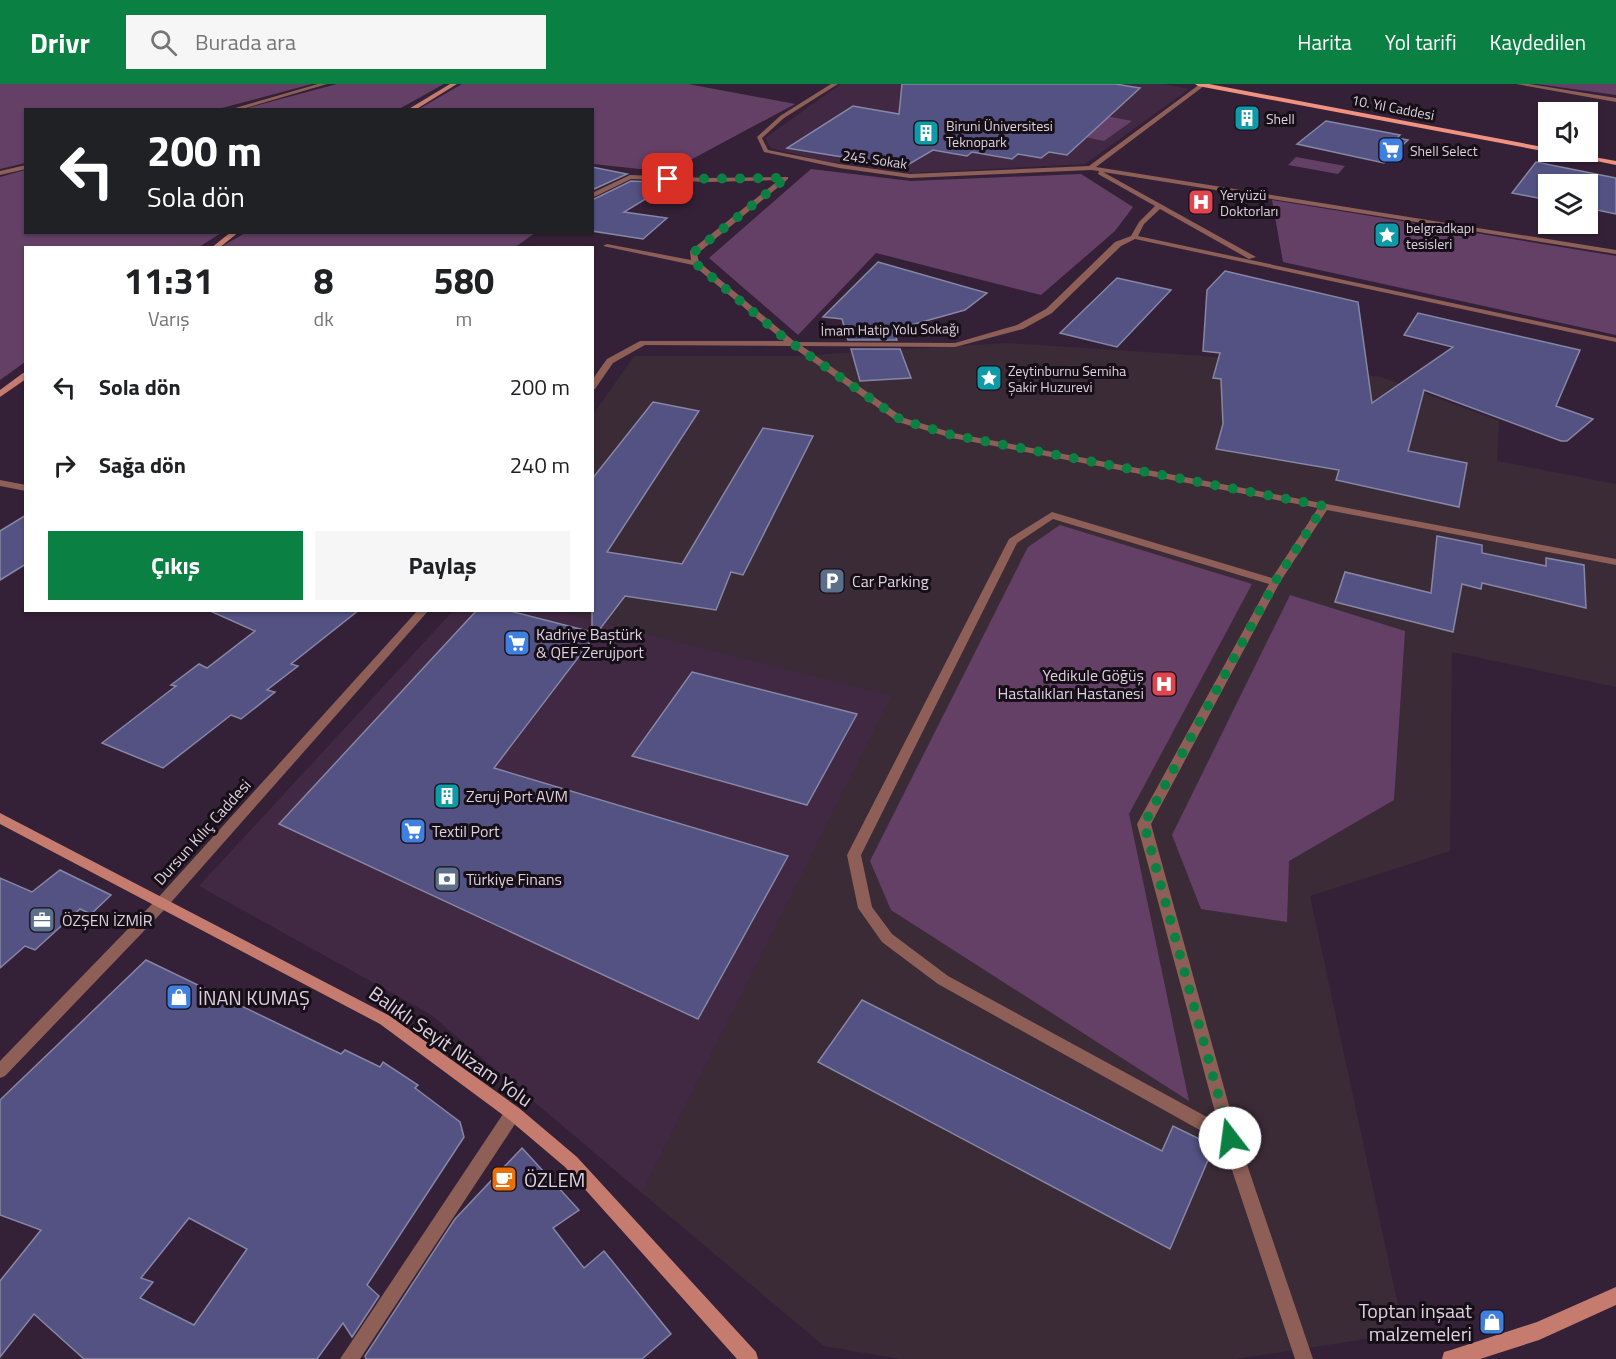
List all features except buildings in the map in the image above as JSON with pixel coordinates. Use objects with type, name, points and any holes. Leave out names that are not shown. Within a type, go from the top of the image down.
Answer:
[{"type":"main road","name":"10. Yıl Caddesi","points":[[1200,84],[1538,148]]},
{"type":"main road","name":"10. Yıl Caddesi","points":[[1222,84],[1538,143]]},
{"type":"main road","points":[[1598,155],[1616,158]]},
{"type":"main road","points":[[1598,160],[1616,163]]},
{"type":"street","points":[[238,108],[324,84]]},
{"type":"street","points":[[413,108],[454,84]]},
{"type":"street","name":"245. Sokak","points":[[835,84],[782,117],[759,138],[766,151],[839,166],[910,176],[1091,168]]},
{"type":"street","points":[[1091,168],[1200,84]]},
{"type":"street","points":[[1519,84],[1616,100]]},
{"type":"street","points":[[0,173],[24,167]]},
{"type":"street","points":[[1091,168],[1264,264]]},
{"type":"street","points":[[1091,168],[1616,252]]},
{"type":"street","points":[[594,195],[630,177],[709,180],[786,178],[693,253],[695,263]]},
{"type":"street","points":[[1160,206],[1141,223],[1134,237],[1616,340]]},
{"type":"street","points":[[217,246],[233,234]]},
{"type":"street","name":"İmam Hatip Yolu Sokağı","points":[[792,343],[955,345],[1020,327],[1049,311],[1118,244],[1134,237]]},
{"type":"street","points":[[607,246],[695,263],[792,343],[901,420],[952,435],[1616,562]]},
{"type":"street","points":[[594,384],[610,361],[642,343],[792,343]]},
{"type":"street","points":[[0,394],[24,376]]},
{"type":"street","points":[[0,483],[24,488]]},
{"type":"street","points":[[1304,1359],[1230,1138],[1144,824],[1275,582],[1324,506]]},
{"type":"street","points":[[1230,1138],[943,980],[887,938],[865,908],[854,855],[1013,542],[1052,515],[1275,582]]},
{"type":"street","name":"Dursun Kılıç Caddesi","points":[[0,1071],[161,904],[422,612]]},
{"type":"street","name":"Balıklı Seyit Nizam Yolu","points":[[0,818],[385,1020],[513,1113],[571,1162],[749,1359]]},
{"type":"street","points":[[349,1359],[513,1113]]},
{"type":"street","points":[[1451,1359],[1539,1331],[1616,1296]]},
{"type":"shaded area","points":[[0,84],[312,84],[222,108],[24,108],[24,163],[0,169]]},
{"type":"shaded area","points":[[337,84],[444,84],[401,108],[248,108]]},
{"type":"shaded area","points":[[462,84],[688,84],[795,104],[668,172],[594,164],[594,108],[421,108]]},
{"type":"shaded area","points":[[841,84],[1164,84],[1189,89],[1085,164],[911,173],[819,160],[771,148],[765,138]]},
{"type":"shaded area","points":[[1537,84],[1616,84],[1616,95]]},
{"type":"shaded area","points":[[1070,109],[1132,121],[1104,141],[1041,128]]},
{"type":"shaded area","points":[[1296,157],[1345,166],[1338,174],[1288,165]]},
{"type":"shaded area","points":[[811,169],[911,181],[1081,174],[1133,207],[1115,231],[1041,295],[876,253],[798,335],[709,258]]},
{"type":"shaded area","points":[[24,170],[24,234],[219,234],[201,246],[24,246],[24,363],[0,380],[0,177]]},
{"type":"shaded area","points":[[1272,200],[1616,256],[1616,335],[1283,262]]},
{"type":"shaded area","points":[[243,234],[534,234],[517,246],[223,246]]},
{"type":"shaded area","points":[[1008,343],[1205,356],[1381,377],[1499,421],[1497,461],[1616,484],[1616,687],[1452,652],[1450,851],[1310,896],[1404,1333],[1236,1359],[900,1359],[824,1346],[642,1193],[891,696],[561,612],[594,612],[594,414],[634,356],[795,356]]},
{"type":"shaded area","points":[[1060,525],[1252,584],[1129,814],[1189,1101],[891,910],[870,861],[1028,547]]},
{"type":"shaded area","points":[[1290,595],[1405,631],[1394,800],[1289,861],[1287,922],[1201,909],[1172,835]]},
{"type":"shaded area","points":[[452,612],[561,612],[892,695],[642,1193],[430,1014],[199,886]]},
{"type":"place","name":"Shell","points":[[1247,118]]},
{"type":"place","name":"Biruni Üniversitesi Teknopark","points":[[926,133]]},
{"type":"place","name":"Shell Select","points":[[1391,150]]},
{"type":"place","name":"Yeryüzü Doktorları","points":[[1201,202]]},
{"type":"place","name":"belgradkapı tesisleri","points":[[1387,235]]},
{"type":"place","name":"Zeytinburnu Semiha Şakir Huzurevi","points":[[989,378]]},
{"type":"place","name":"Car Parking","points":[[832,581]]},
{"type":"place","name":"Kadriye Baştürk & QEF Zerujport","points":[[517,643]]},
{"type":"place","name":"Yedikule Göğüş Hastalıkları Hastanesi","points":[[1164,684]]},
{"type":"place","name":"Zeruj Port AVM","points":[[447,796]]},
{"type":"place","name":"Textil Port","points":[[413,831]]},
{"type":"place","name":"Türkiye Finans","points":[[447,879]]},
{"type":"place","name":"ÖZŞEN İZMİR","points":[[42,920]]},
{"type":"place","name":"İNAN KUMAŞ","points":[[179,997]]},
{"type":"place","name":"ÖZLEM","points":[[504,1179]]},
{"type":"place","name":"Toptan inşaat malzemeleri","points":[[1492,1322]]},
{"type":"route","points":[[668,179],[786,178],[693,253],[695,263],[783,337],[901,420],[952,435],[1324,506],[1275,582],[1144,824],[1230,1138]]}]
